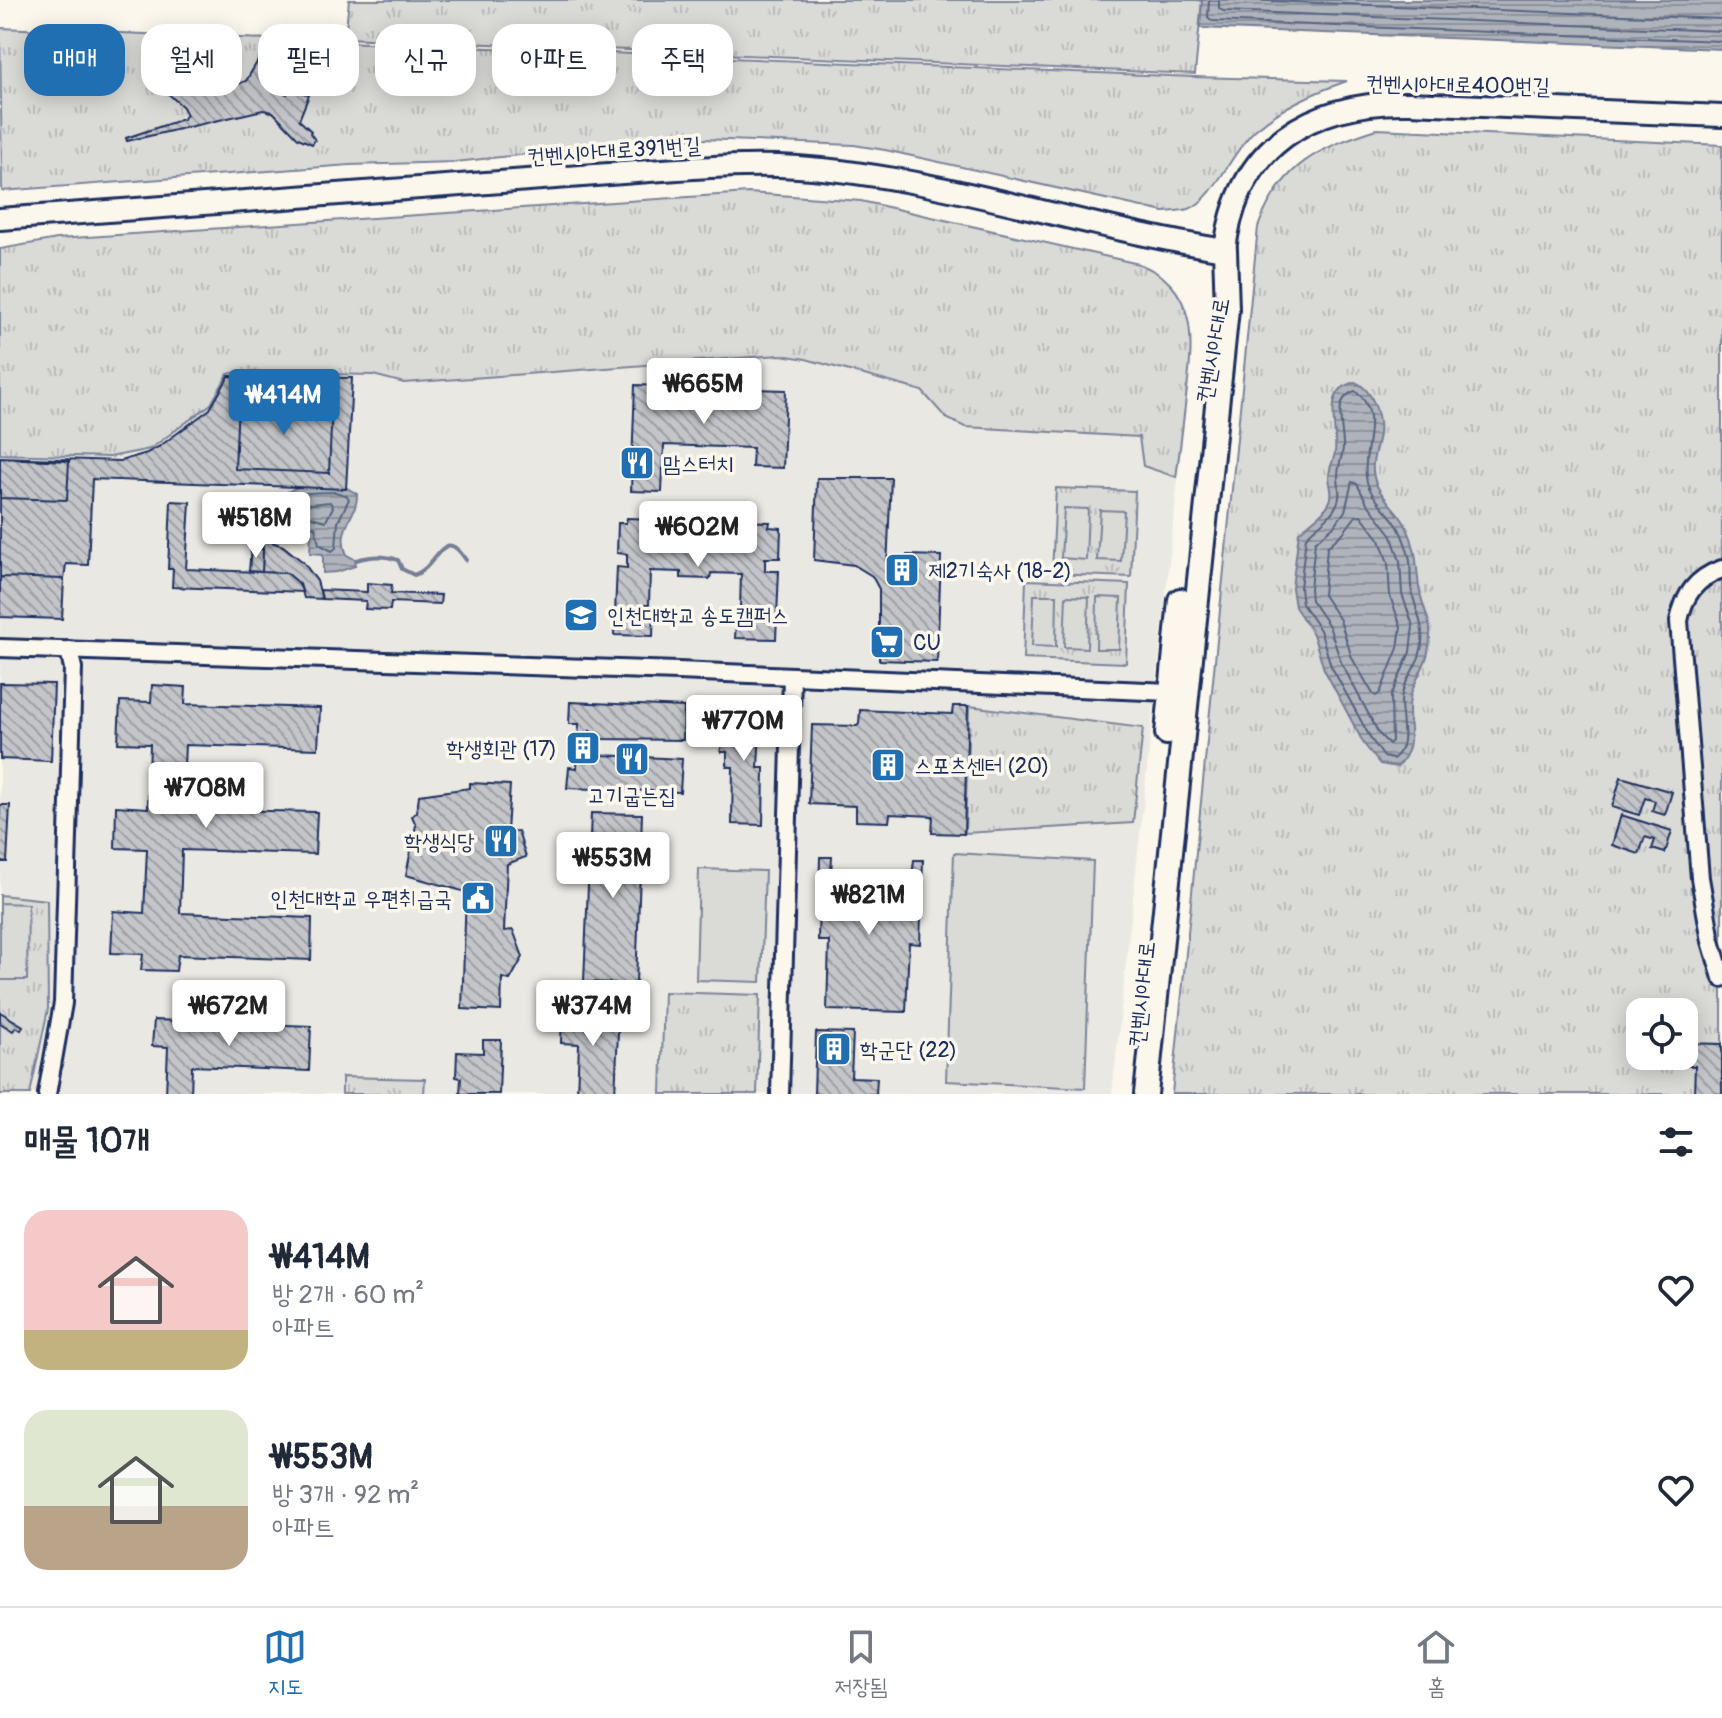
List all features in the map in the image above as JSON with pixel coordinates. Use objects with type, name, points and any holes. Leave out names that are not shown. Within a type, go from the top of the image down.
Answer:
[{"type":"main road","points":[[1225,250],[1225,279]]},
{"type":"main road","name":"컨벤시아대로","points":[[1130,1094],[1207,360],[1225,279]]},
{"type":"main road","name":"컨벤시아대로","points":[[1146,1094],[1227,309],[1225,279]]},
{"type":"street","name":"컨벤시아대로400번길","points":[[1225,250],[1234,207],[1257,165],[1276,144],[1303,125],[1341,109],[1374,103],[1410,103],[1722,116]]},
{"type":"street","name":"컨벤시아대로391번길","points":[[0,219],[760,165],[828,170],[913,183],[1225,250]]},
{"type":"street","points":[[1722,569],[1698,582],[1688,593],[1679,621],[1700,878],[1711,941],[1722,978]]},
{"type":"street","points":[[0,648],[1170,692]]},
{"type":"street","points":[[47,1094],[63,1003],[73,668],[69,650]]},
{"type":"street","points":[[780,1094],[792,677]]},
{"type":"shaded area","name":"인천대학교 송도캠퍼스","points":[[749,193],[861,201],[1139,264],[1156,271],[1170,283],[1184,304],[1190,323],[1192,349],[1112,1094],[0,1094],[0,249],[57,239]]},
{"type":"green space","points":[[349,0],[1202,0],[1195,74],[733,54],[733,24],[632,24],[632,50],[616,49],[616,24],[492,24],[492,44],[476,44],[476,24],[375,24],[375,39],[359,39],[359,24],[346,24]]},
{"type":"green space","points":[[0,28],[24,29],[24,96],[125,96],[125,33],[141,34],[141,96],[242,96],[242,38],[258,39],[258,96],[359,96],[359,43],[375,43],[375,96],[476,96],[476,48],[492,48],[492,96],[616,96],[616,53],[632,54],[632,96],[733,96],[733,58],[1347,81],[1299,101],[1266,121],[1246,139],[1207,196],[1189,209],[1164,212],[854,145],[675,138],[455,162],[350,165],[2,191]]},
{"type":"green space","points":[[1377,129],[1722,145],[1722,1094],[1172,1094],[1258,227],[1267,206],[1290,174],[1319,152]]},
{"type":"green space","points":[[749,193],[861,201],[1139,264],[1159,274],[1183,302],[1190,338],[1176,477],[1143,466],[1139,437],[965,427],[946,418],[922,391],[781,355],[404,383],[373,375],[239,372],[228,374],[211,404],[150,449],[110,457],[0,454],[0,249],[57,239]]},
{"type":"green space","points":[[1056,488],[1135,491],[1131,577],[1052,574]]},
{"type":"green space","points":[[1064,508],[1088,509],[1086,560],[1061,558]]},
{"type":"green space","points":[[1100,510],[1124,511],[1121,561],[1097,560]]},
{"type":"green space","points":[[1026,580],[1129,584],[1126,663],[1023,659]]},
{"type":"green space","points":[[1034,595],[1057,595],[1056,647],[1032,646]]},
{"type":"green space","points":[[1066,596],[1089,597],[1087,648],[1064,647]]},
{"type":"green space","points":[[1097,597],[1121,598],[1119,649],[1096,649]]},
{"type":"green space","points":[[969,706],[1143,728],[1133,823],[965,833]]},
{"type":"green space","points":[[954,853],[1093,861],[1085,1088],[946,1081]]},
{"type":"green space","points":[[699,869],[765,871],[761,982],[696,980]]},
{"type":"green space","points":[[0,895],[47,900],[48,1009],[30,1094],[0,1094]]},
{"type":"green space","points":[[0,903],[28,904],[27,980],[0,980]]},
{"type":"green space","points":[[664,992],[760,995],[757,1094],[661,1094]]},
{"type":"green space","points":[[342,1077],[425,1079],[424,1094],[342,1094]]},
{"type":"water","points":[[1197,0],[1722,0],[1722,49],[1200,28],[1202,1]]},
{"type":"water","points":[[1355,382],[1367,391],[1377,412],[1379,434],[1373,461],[1374,477],[1410,536],[1430,632],[1426,658],[1410,698],[1410,742],[1397,767],[1380,764],[1364,744],[1324,669],[1313,634],[1295,607],[1292,588],[1299,532],[1324,510],[1331,498],[1329,476],[1335,452],[1335,401],[1345,386]]},
{"type":"water","points":[[304,485],[342,485],[357,494],[344,537],[347,555],[356,560],[355,566],[323,573],[323,554],[310,553],[311,533],[289,532],[289,524],[272,524],[274,509],[280,498]]},
{"type":"building","points":[[258,61],[258,96],[309,96],[299,120],[311,131],[315,140],[312,144],[298,138],[273,112],[263,110],[127,141],[126,138],[187,115],[171,96],[242,96],[242,82]]},
{"type":"building","points":[[229,376],[352,378],[346,489],[92,479],[88,565],[66,564],[64,580],[0,578],[0,457],[120,461],[147,453],[210,409]]},
{"type":"building","points":[[635,385],[786,390],[783,468],[752,467],[753,448],[664,445],[662,492],[631,491]]},
{"type":"building","points":[[238,402],[332,405],[329,473],[235,469]]},
{"type":"building","points":[[0,458],[69,461],[67,500],[0,498]]},
{"type":"building","name":"제2기숙사 (18-2)","points":[[817,478],[891,478],[887,568],[906,568],[907,555],[941,556],[937,662],[879,660],[879,589],[872,576],[854,565],[814,560]]},
{"type":"building","points":[[171,501],[190,502],[186,569],[287,573],[295,577],[303,592],[172,587],[173,569],[168,569]]},
{"type":"building","points":[[627,518],[686,520],[686,525],[710,526],[710,520],[770,522],[769,527],[781,528],[780,558],[765,558],[765,571],[779,571],[776,639],[735,638],[737,610],[750,610],[740,608],[741,574],[711,573],[710,579],[681,578],[681,572],[650,571],[649,605],[641,607],[654,607],[653,636],[614,635],[617,567],[627,568],[627,554],[617,553],[618,523],[626,523]]},
{"type":"building","points":[[263,539],[283,546],[303,562],[317,581],[322,599],[304,598],[300,584],[287,573],[262,572]]},
{"type":"building","points":[[251,548],[263,549],[262,572],[249,571]]},
{"type":"building","points":[[0,577],[64,579],[62,619],[0,617]]},
{"type":"building","points":[[367,583],[392,585],[391,593],[441,595],[440,604],[391,602],[390,610],[365,609],[366,601],[322,599],[320,590],[367,592]]},
{"type":"building","points":[[0,683],[54,684],[51,761],[0,759]]},
{"type":"building","points":[[152,685],[186,687],[185,704],[320,708],[318,749],[185,745],[182,809],[317,812],[315,854],[182,850],[180,913],[312,918],[311,960],[178,955],[176,971],[141,970],[143,954],[111,953],[113,911],[144,913],[147,849],[115,848],[116,806],[148,808],[150,744],[118,743],[120,701],[151,702]]},
{"type":"building","name":"학생회관 (17)","points":[[570,702],[684,707],[683,740],[601,739],[590,731],[588,762],[601,755],[682,759],[680,792],[567,788],[569,767],[577,768],[579,724],[569,724]]},
{"type":"building","points":[[723,706],[761,707],[758,768],[764,768],[763,825],[732,824],[733,767],[727,767],[727,752],[721,752]]},
{"type":"building","name":"스포츠센터 (20)","points":[[953,706],[968,706],[964,834],[932,833],[933,816],[890,814],[889,822],[856,821],[856,806],[809,804],[812,725],[857,726],[860,710],[952,714]]},
{"type":"building","points":[[1621,777],[1672,792],[1665,815],[1652,811],[1655,801],[1645,798],[1639,815],[1612,807]]},
{"type":"building","points":[[470,783],[510,785],[507,832],[518,831],[526,857],[507,864],[504,931],[513,930],[523,957],[510,980],[502,978],[501,1011],[462,1009],[466,892],[406,875],[416,825],[412,816],[417,812],[419,795],[470,788]]},
{"type":"building","points":[[0,805],[10,805],[7,862],[0,862]]},
{"type":"building","points":[[591,813],[642,814],[636,984],[624,984],[623,1001],[614,1001],[615,983],[584,982]]},
{"type":"building","points":[[1621,815],[1672,831],[1665,853],[1652,849],[1655,840],[1645,837],[1639,854],[1612,845]]},
{"type":"building","points":[[820,857],[832,857],[831,874],[912,876],[914,860],[923,860],[920,944],[909,943],[906,1012],[827,1010],[829,941],[818,941]]},
{"type":"building","points":[[562,1010],[619,1012],[615,1094],[577,1094],[579,1044],[561,1043]]},
{"type":"building","points":[[0,1012],[23,1026],[21,1030],[16,1027],[13,1031],[0,1023]]},
{"type":"building","points":[[154,1020],[311,1026],[309,1071],[192,1066],[191,1094],[166,1094],[168,1047],[152,1046]]},
{"type":"building","name":"학군단 (22)","points":[[816,1032],[853,1033],[851,1077],[877,1078],[876,1094],[814,1094]]},
{"type":"building","points":[[483,1040],[501,1040],[499,1094],[460,1094],[461,1078],[456,1077],[457,1052],[483,1053]]},
{"type":"building","points":[[1698,1043],[1722,1044],[1722,1094],[1694,1094]]},
{"type":"waterway","points":[[356,560],[393,558],[398,560],[402,569],[414,575],[422,571],[446,546],[458,550],[466,560]]},
{"type":"place","name":"맘스터치","points":[[637,463]]},
{"type":"place","name":"제2기숙사 (18-2)","points":[[902,570]]},
{"type":"place","name":"인천대학교 송도캠퍼스","points":[[581,615]]},
{"type":"place","name":"CU","points":[[887,642]]},
{"type":"place","name":"학생회관 (17)","points":[[583,748]]},
{"type":"place","name":"고기굽는집","points":[[632,759]]},
{"type":"place","name":"스포츠센터 (20)","points":[[888,765]]},
{"type":"place","name":"학생식당","points":[[501,841]]},
{"type":"place","name":"인천대학교 우편취급국","points":[[478,898]]},
{"type":"place","name":"학군단 (22)","points":[[834,1049]]}]
